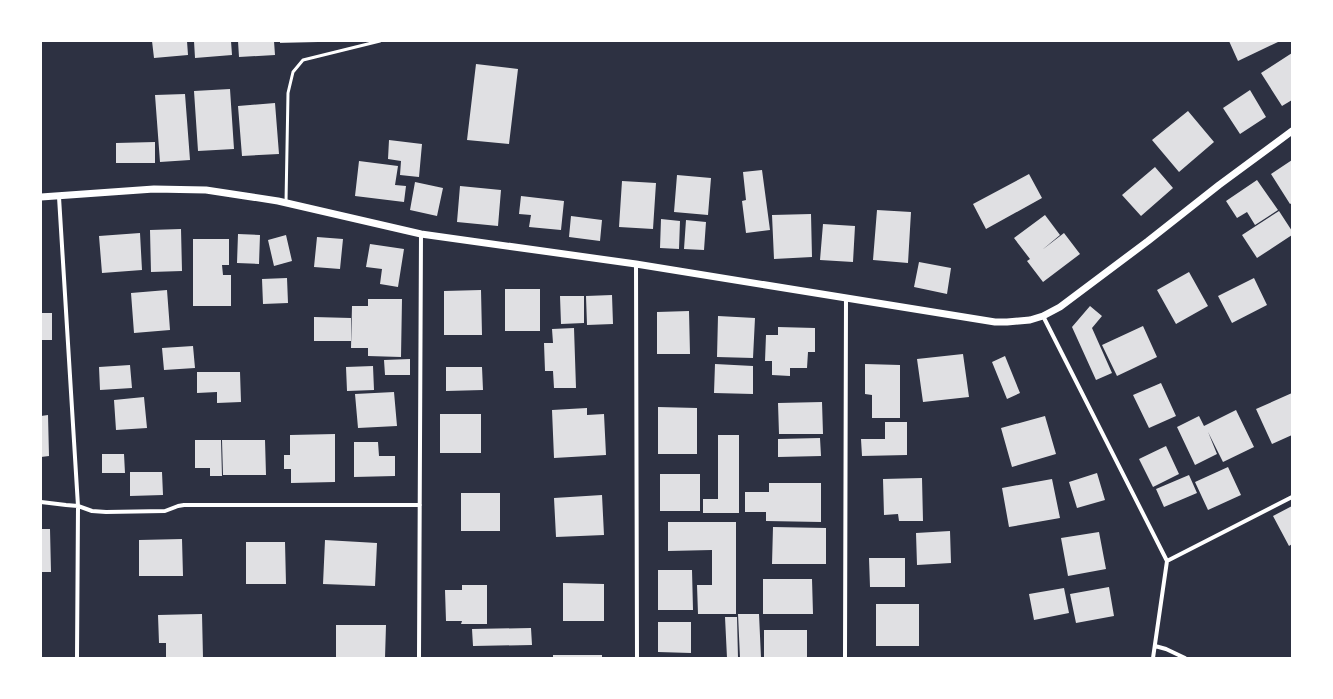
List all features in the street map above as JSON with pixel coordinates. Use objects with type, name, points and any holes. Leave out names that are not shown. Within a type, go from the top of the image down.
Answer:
[{"type":"street","points":[[41,197],[154,190],[206,190],[286,202],[421,234],[636,264],[995,322],[1020,321],[1043,316],[1060,307],[1292,131]]},
{"type":"street","points":[[60,197],[78,506],[77,658]]},
{"type":"street","points":[[419,658],[421,234]]},
{"type":"street","points":[[636,264],[637,658]]},
{"type":"street","points":[[845,658],[846,298]]},
{"type":"street","points":[[1043,316],[1167,561],[1153,658]]},
{"type":"street","points":[[1167,561],[1292,497]]},
{"type":"street","points":[[41,502],[78,506],[92,511],[106,512],[165,511],[184,505],[420,505]]},
{"type":"street","points":[[1155,646],[1166,649],[1184,658]]},
{"type":"lane","points":[[286,202],[288,93],[293,72],[303,60],[380,41]]},
{"type":"building","points":[[152,41],[187,41],[188,55],[154,58]]},
{"type":"building","points":[[194,41],[231,41],[232,55],[195,58]]},
{"type":"building","points":[[238,41],[274,41],[275,55],[239,57]]},
{"type":"building","points":[[280,41],[318,41],[318,42],[280,43]]},
{"type":"building","points":[[1229,41],[1277,41],[1278,42],[1238,61]]},
{"type":"building","points":[[1292,53],[1292,100],[1282,106],[1261,73]]},
{"type":"building","points":[[476,64],[518,69],[509,144],[467,140]]},
{"type":"building","points":[[230,89],[234,149],[198,151],[194,91]]},
{"type":"building","points":[[1250,90],[1266,117],[1240,134],[1223,108]]},
{"type":"building","points":[[185,94],[190,160],[160,162],[155,95]]},
{"type":"building","points":[[275,103],[279,154],[242,156],[238,106]]},
{"type":"building","points":[[1188,111],[1214,142],[1179,172],[1152,140]]},
{"type":"building","points":[[389,140],[422,144],[419,177],[400,175],[401,161],[388,159]]},
{"type":"building","points":[[155,142],[155,163],[116,163],[116,143]]},
{"type":"building","points":[[1292,160],[1292,203],[1290,204],[1271,174]]},
{"type":"building","points":[[359,161],[398,166],[395,185],[406,186],[404,202],[355,196]]},
{"type":"building","points":[[1155,167],[1173,188],[1141,216],[1122,195]]},
{"type":"building","points":[[762,170],[770,230],[746,233],[742,201],[746,200],[743,172]]},
{"type":"building","points":[[1029,174],[1042,198],[986,229],[973,204]]},
{"type":"building","points":[[677,175],[711,178],[708,215],[674,212]]},
{"type":"building","points":[[1257,180],[1278,210],[1255,225],[1247,212],[1237,218],[1226,201]]},
{"type":"building","points":[[622,181],[656,183],[653,229],[619,227]]},
{"type":"building","points":[[415,182],[443,188],[437,216],[410,210]]},
{"type":"building","points":[[460,186],[501,190],[498,226],[457,222]]},
{"type":"building","points":[[521,196],[564,201],[561,230],[529,227],[531,215],[519,214]]},
{"type":"building","points":[[877,210],[911,212],[908,263],[873,260]]},
{"type":"building","points":[[1279,211],[1292,231],[1292,235],[1257,258],[1242,235]]},
{"type":"building","points":[[811,214],[812,257],[774,259],[772,215]]},
{"type":"building","points":[[1045,215],[1060,235],[1042,250],[1064,233],[1080,254],[1043,282],[1027,261],[1030,259],[1014,238]]},
{"type":"building","points":[[571,216],[602,220],[600,241],[569,237]]},
{"type":"building","points":[[661,219],[680,221],[679,249],[660,248]]},
{"type":"building","points":[[686,220],[706,222],[704,250],[684,249]]},
{"type":"building","points":[[823,224],[855,226],[853,262],[820,260]]},
{"type":"building","points":[[181,229],[182,271],[151,272],[150,230]]},
{"type":"building","points":[[140,233],[142,270],[102,273],[99,236]]},
{"type":"building","points":[[238,234],[260,235],[259,264],[237,263]]},
{"type":"building","points":[[286,235],[292,261],[274,266],[268,240]]},
{"type":"building","points":[[317,237],[343,239],[340,269],[314,267]]},
{"type":"building","points":[[193,239],[229,239],[229,265],[222,265],[223,275],[231,275],[231,306],[193,306]]},
{"type":"building","points":[[370,244],[404,249],[398,287],[380,284],[382,269],[366,267]]},
{"type":"building","points":[[919,262],[951,268],[947,294],[914,287]]},
{"type":"building","points":[[1189,272],[1208,306],[1176,324],[1157,290]]},
{"type":"building","points":[[287,278],[288,303],[263,304],[262,279]]},
{"type":"building","points":[[1254,278],[1267,305],[1232,323],[1218,296]]},
{"type":"building","points":[[505,289],[540,289],[540,331],[505,331]]},
{"type":"building","points":[[167,290],[170,330],[134,333],[131,293]]},
{"type":"building","points":[[481,290],[482,335],[444,335],[444,291]]},
{"type":"building","points":[[612,295],[613,324],[587,325],[586,296]]},
{"type":"building","points":[[560,296],[584,296],[584,323],[561,324]]},
{"type":"building","points":[[368,299],[402,299],[401,357],[368,356],[368,348],[351,348],[352,306],[368,306]]},
{"type":"building","points":[[1090,306],[1102,316],[1092,328],[1112,373],[1096,380],[1072,327]]},
{"type":"building","points":[[689,311],[690,354],[657,354],[657,312]]},
{"type":"building","points":[[41,313],[52,313],[52,340],[41,340]]},
{"type":"building","points":[[718,316],[755,318],[753,358],[717,357]]},
{"type":"building","points":[[314,317],[351,318],[351,341],[314,341]]},
{"type":"building","points":[[1143,326],[1157,357],[1117,376],[1102,345]]},
{"type":"building","points":[[778,327],[815,328],[815,352],[808,352],[807,368],[790,368],[790,376],[772,375],[772,361],[765,361],[766,335],[778,335]]},
{"type":"building","points":[[574,328],[576,388],[554,388],[553,371],[545,371],[544,343],[553,343],[552,329]]},
{"type":"building","points":[[193,346],[195,368],[164,370],[162,348]]},
{"type":"building","points":[[963,354],[969,397],[923,402],[917,359]]},
{"type":"building","points":[[1005,356],[1020,393],[1007,399],[992,362]]},
{"type":"building","points":[[410,359],[410,375],[385,375],[384,360]]},
{"type":"building","points":[[715,364],[753,366],[753,394],[714,393]]},
{"type":"building","points":[[865,364],[900,365],[900,418],[872,418],[872,395],[865,394]]},
{"type":"building","points":[[130,365],[132,388],[100,390],[99,367]]},
{"type":"building","points":[[373,366],[374,390],[347,391],[346,367]]},
{"type":"building","points":[[446,367],[482,367],[483,390],[446,391]]},
{"type":"building","points":[[197,372],[240,372],[241,402],[217,403],[217,392],[197,393]]},
{"type":"building","points":[[1161,383],[1176,416],[1149,428],[1133,395]]},
{"type":"building","points":[[394,392],[397,426],[358,428],[355,394]]},
{"type":"building","points":[[1292,393],[1292,435],[1272,444],[1256,409]]},
{"type":"building","points":[[144,397],[147,428],[116,430],[114,400]]},
{"type":"building","points":[[822,402],[823,434],[779,434],[778,403]]},
{"type":"building","points":[[658,407],[697,408],[697,454],[658,454]]},
{"type":"building","points":[[587,408],[587,415],[604,414],[606,455],[554,458],[552,410]]},
{"type":"building","points":[[1236,410],[1254,447],[1223,462],[1208,432],[1217,454],[1195,465],[1177,427],[1199,416],[1204,426]]},
{"type":"building","points":[[440,414],[481,414],[481,453],[440,453]]},
{"type":"building","points":[[48,415],[49,456],[41,457],[41,416]]},
{"type":"building","points":[[1045,416],[1056,454],[1012,467],[1001,428]]},
{"type":"building","points":[[885,422],[907,422],[907,455],[862,456],[861,439],[885,439]]},
{"type":"building","points":[[335,434],[335,482],[291,483],[291,469],[284,469],[284,455],[290,455],[290,435]]},
{"type":"building","points":[[718,435],[739,435],[739,513],[703,513],[703,499],[718,499]]},
{"type":"building","points":[[820,438],[821,456],[778,457],[778,439]]},
{"type":"building","points":[[195,440],[221,440],[222,476],[210,476],[210,468],[195,468]]},
{"type":"building","points":[[222,440],[265,440],[266,475],[223,475]]},
{"type":"building","points":[[354,442],[378,442],[379,456],[395,456],[395,476],[354,477]]},
{"type":"building","points":[[1166,446],[1179,474],[1153,487],[1139,459]]},
{"type":"building","points":[[102,454],[124,454],[125,473],[102,473]]},
{"type":"building","points":[[1228,467],[1241,495],[1208,510],[1195,482]]},
{"type":"building","points":[[130,472],[162,472],[163,495],[130,496]]},
{"type":"building","points":[[1097,473],[1105,500],[1077,508],[1069,482]]},
{"type":"building","points":[[660,474],[700,474],[700,511],[660,511]]},
{"type":"building","points":[[1189,475],[1197,493],[1164,507],[1156,489]]},
{"type":"building","points":[[922,478],[923,521],[899,521],[898,514],[884,515],[883,479]]},
{"type":"building","points":[[1052,479],[1060,518],[1009,527],[1002,488]]},
{"type":"building","points":[[769,483],[821,483],[821,522],[766,521],[766,512],[745,512],[745,492],[769,492]]},
{"type":"building","points":[[461,493],[500,493],[500,531],[461,531]]},
{"type":"building","points":[[602,495],[604,535],[556,537],[554,498]]},
{"type":"building","points":[[1292,506],[1292,544],[1289,546],[1273,516]]},
{"type":"building","points":[[668,522],[736,522],[736,614],[698,614],[697,585],[712,585],[712,550],[668,551]]},
{"type":"building","points":[[773,527],[826,528],[826,564],[772,564]]},
{"type":"building","points":[[41,529],[50,529],[51,572],[41,572]]},
{"type":"building","points":[[950,531],[951,563],[917,565],[916,533]]},
{"type":"building","points":[[1099,532],[1106,569],[1068,576],[1061,538]]},
{"type":"building","points":[[182,539],[183,576],[139,576],[139,540]]},
{"type":"building","points":[[325,540],[377,543],[375,586],[323,584]]},
{"type":"building","points":[[246,542],[285,542],[286,584],[246,584]]},
{"type":"building","points":[[869,558],[905,558],[905,587],[870,587]]},
{"type":"building","points":[[658,570],[692,570],[693,610],[658,610]]},
{"type":"building","points":[[763,579],[812,579],[813,614],[763,614]]},
{"type":"building","points":[[563,583],[604,584],[604,621],[563,621]]},
{"type":"building","points":[[462,585],[487,585],[487,624],[461,624],[462,621],[446,621],[445,590],[462,590]]},
{"type":"building","points":[[1109,587],[1114,616],[1076,623],[1070,594]]},
{"type":"building","points":[[1064,588],[1069,613],[1034,620],[1029,594]]},
{"type":"building","points":[[876,604],[919,604],[919,646],[876,646]]},
{"type":"building","points":[[202,614],[203,658],[166,658],[166,643],[159,643],[158,615]]},
{"type":"building","points":[[738,614],[759,614],[761,658],[740,658]]},
{"type":"building","points":[[725,617],[737,617],[738,658],[727,658]]},
{"type":"building","points":[[658,622],[691,622],[691,653],[658,652]]},
{"type":"building","points":[[336,625],[386,625],[385,658],[336,658]]},
{"type":"building","points":[[531,628],[532,645],[473,646],[472,629]]},
{"type":"building","points":[[764,630],[807,630],[807,658],[764,658]]},
{"type":"building","points":[[553,655],[602,655],[602,658],[553,658]]}]
